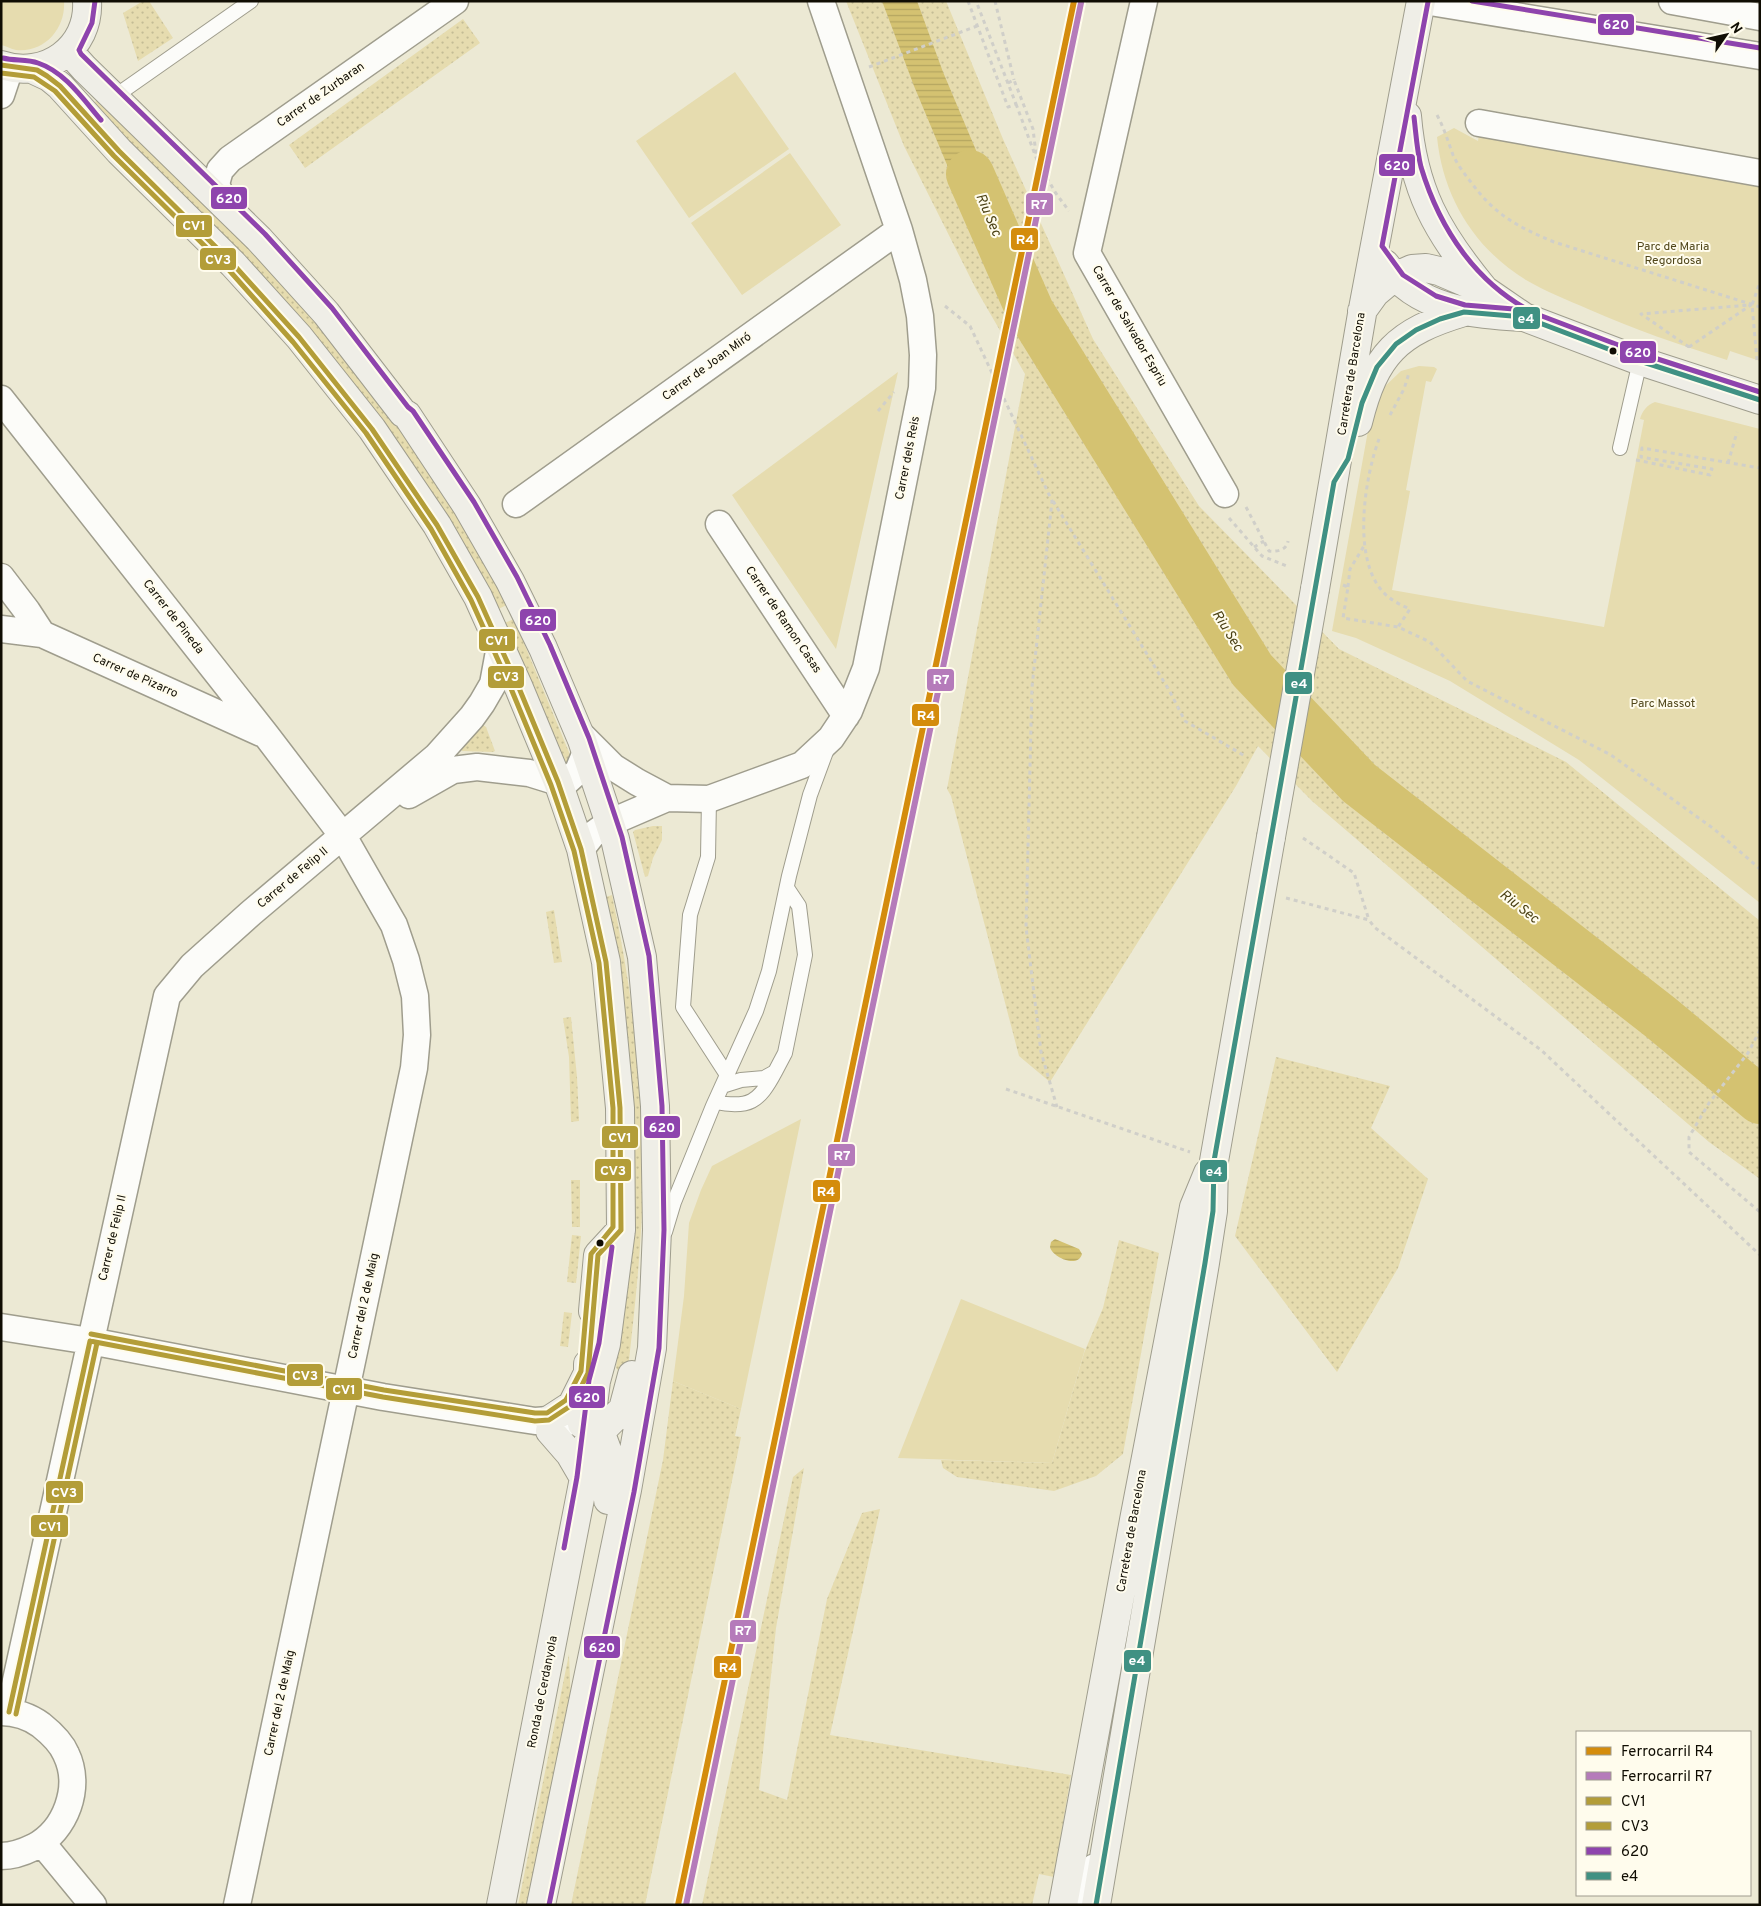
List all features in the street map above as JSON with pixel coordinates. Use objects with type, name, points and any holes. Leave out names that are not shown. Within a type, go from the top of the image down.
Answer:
[{"type":"street","points":[[1,95],[15,67],[53,62],[71,50],[82,32],[88,13],[87,1]]},
{"type":"street","name":"Carrer de Zurbaran","points":[[225,206],[216,184],[220,170],[230,159],[455,1]]},
{"type":"street","name":"Carrer dels Reis","points":[[581,849],[592,835],[609,822],[667,798],[709,799],[802,764],[830,738],[846,716],[866,668],[922,388],[923,355],[920,316],[913,280],[899,230],[820,1]]},
{"type":"street","name":"Carrer de Salvador Espriu","points":[[1144,1],[1087,253],[1231,503]]},
{"type":"street","points":[[1422,1],[1760,56]]},
{"type":"street","name":"Carretera de Barcelona","points":[[1096,1905],[1213,1211],[1214,1161],[1334,482],[1362,311],[1422,1]]},
{"type":"street","points":[[1672,1],[1760,17]]},
{"type":"street","name":"Ronda de Cerdanyola","points":[[71,50],[79,63],[259,239],[326,313],[407,416],[467,506],[510,581],[543,648],[582,743],[615,839],[642,957],[655,1106],[656,1215],[652,1348],[627,1490],[541,1905]]},
{"type":"street","name":"Ronda de Cerdanyola","points":[[15,67],[49,77],[60,86],[119,151],[233,264],[300,337],[372,429],[437,525],[478,597],[558,782],[581,849],[606,962],[620,1108],[621,1230],[606,1344],[596,1381],[584,1478],[501,1905]]},
{"type":"street","points":[[1405,86],[1412,160],[1428,208],[1450,246],[1486,291]]},
{"type":"street","points":[[1480,123],[1760,173]]},
{"type":"street","name":"Carrer de Joan Miró","points":[[516,504],[899,230]]},
{"type":"street","points":[[1374,248],[1394,277],[1412,291],[1433,303],[1464,312],[1524,317]]},
{"type":"street","points":[[1362,311],[1375,293],[1394,277],[1412,269],[1426,268],[1439,271],[1486,291],[1524,317],[1640,361],[1760,400]]},
{"type":"street","points":[[1334,482],[1348,458],[1362,403],[1377,367],[1396,344],[1416,330],[1464,312]]},
{"type":"street","name":"Carrer de Pineda","points":[[1,399],[266,735],[343,836]]},
{"type":"street","name":"Carrer de Ramon Casas","points":[[719,524],[846,716]]},
{"type":"street","points":[[1,577],[42,634]]},
{"type":"street","name":"Carrer de Pizarro","points":[[1,629],[42,634],[266,735]]},
{"type":"street","name":"Carrer de Felip II","points":[[5,1712],[167,996],[192,966],[252,912],[437,756],[472,717],[492,684],[500,646]]},
{"type":"street","points":[[558,782],[566,782],[578,771],[582,743]]},
{"type":"street","name":"Carrer dels Reis","points":[[582,743],[613,767],[667,798]]},
{"type":"street","name":"Carrer de Felip II","points":[[343,836],[422,786],[453,770],[477,767],[529,773],[558,782]]},
{"type":"street","name":"Carrer del 2 de Maig","points":[[237,1905],[414,1068],[417,1035],[415,996],[406,960],[394,925],[343,836]]},
{"type":"street","name":"Carretera de Barcelona","points":[[1063,1905],[1194,1207],[1214,1161]]},
{"type":"street","name":"Ronda de Cerdanyola","points":[[589,1431],[606,1426],[623,1409],[641,1329],[656,1215]]},
{"type":"street","points":[[545,1424],[572,1405],[588,1373],[598,1255],[621,1230]]},
{"type":"street","points":[[1,1327],[90,1341],[383,1397],[589,1431]]},
{"type":"street","points":[[1145,1622],[1139,1585],[1144,1547],[1134,1520],[1146,1507],[1153,1490],[1170,1421],[1182,1400]]},
{"type":"street","points":[[545,1424],[570,1454],[584,1478]]},
{"type":"street","name":"Ronda de Cerdanyola","points":[[583,1703],[576,1654],[614,1466],[603,1439],[589,1431]]},
{"type":"street","points":[[1,1856],[24,1852],[42,1843],[60,1826],[70,1803],[72,1778],[67,1754],[52,1734],[32,1719],[5,1712]]},
{"type":"street","points":[[42,1843],[93,1905]]},
{"type":"lane","points":[[114,97],[251,1]]},
{"type":"lane","points":[[1620,448],[1640,361]]},
{"type":"lane","points":[[655,1266],[674,1202],[724,1081],[756,1011],[769,971],[810,795],[830,738]]},
{"type":"lane","points":[[709,799],[708,857],[690,915],[683,1007],[724,1081]]},
{"type":"lane","points":[[715,1102],[730,1105],[751,1102],[764,1092],[785,1053],[805,955],[799,906],[787,888]]},
{"type":"lane","points":[[724,1081],[764,1078],[775,1072]]},
{"type":"lane","points":[[1079,1905],[1093,1858],[1108,1834]]},
{"type":"path","points":[[968,1],[1008,107],[1016,104]]},
{"type":"path","points":[[976,1],[1037,160],[1055,192],[1072,215]]},
{"type":"path","points":[[995,1],[1014,80],[1033,129],[1037,160]]},
{"type":"path","points":[[862,69],[977,26]]},
{"type":"path","points":[[1008,83],[1014,80]]},
{"type":"path","points":[[1438,115],[1454,156],[1465,175],[1490,207],[1505,218],[1554,242],[1760,307]]},
{"type":"path","points":[[913,280],[970,326],[1052,500],[1169,690],[1186,722],[1244,756]]},
{"type":"path","points":[[1757,360],[1752,305],[1760,282]]},
{"type":"path","points":[[1687,355],[1689,347],[1752,305]]},
{"type":"path","points":[[1689,347],[1641,314],[1752,305]]},
{"type":"path","points":[[1388,419],[1404,389],[1411,368]]},
{"type":"path","points":[[1728,463],[1737,432]]},
{"type":"path","points":[[1381,433],[1369,475],[1364,518],[1365,546],[1369,566],[1376,582],[1390,599],[1410,609],[1398,627]]},
{"type":"path","points":[[1620,448],[1618,456],[1710,475],[1712,469],[1641,457],[1642,448],[1760,468]]},
{"type":"path","points":[[1052,500],[1032,687],[1026,927],[1041,1052],[1057,1107]]},
{"type":"path","points":[[1231,503],[1264,540],[1269,551],[1273,552],[1284,549],[1288,546],[1288,541]]},
{"type":"path","points":[[1231,503],[1254,547],[1262,556],[1289,567]]},
{"type":"path","points":[[1254,547],[1264,540]]},
{"type":"path","points":[[1365,546],[1350,569],[1343,618],[1398,627],[1430,642],[1467,681],[1611,755],[1714,829],[1760,869]]},
{"type":"path","points":[[1342,585],[1348,587]]},
{"type":"path","points":[[1303,838],[1354,873],[1369,920],[1374,927],[1541,1050],[1760,1255]]},
{"type":"path","points":[[1261,892],[1369,920]]},
{"type":"path","points":[[1760,1030],[1748,1053],[1709,1103],[1689,1137],[1689,1152],[1760,1212]]},
{"type":"path","points":[[1006,1088],[1214,1161]]},
{"type":"green space","points":[[1,1],[64,1],[64,11],[52,37],[36,47],[16,50],[1,45]]},
{"type":"green space","points":[[143,1],[149,1],[173,38],[138,61],[123,13]]},
{"type":"green space","points":[[846,1],[946,1],[1003,139],[1093,339],[1199,506],[1339,649],[1566,762],[1760,921],[1760,1179],[1709,1142],[1312,801],[1258,746],[1236,786],[1050,1082],[1019,1056],[951,796],[947,789],[1025,374],[976,289],[904,146]]},
{"type":"green space","points":[[463,19],[480,43],[305,168],[289,145]]},
{"type":"green space","points":[[735,72],[789,149],[689,218],[636,141]]},
{"type":"green space","points":[[101,96],[252,252],[360,375],[409,440],[454,509],[509,604],[494,611],[426,494],[92,105]]},
{"type":"green space","name":"Parc de Maria Regordosa","points":[[1454,128],[1478,141],[1479,135],[1760,185],[1760,361],[1730,351],[1727,360],[1639,330],[1548,292],[1507,267],[1491,253],[1464,219],[1446,180],[1440,159],[1437,137]]},
{"type":"green space","points":[[790,153],[841,225],[742,295],[691,223]]},
{"type":"green space","name":"Parc Massot","points":[[1419,366],[1437,369],[1431,382],[1426,381],[1406,490],[1410,491],[1392,590],[1604,627],[1644,420],[1640,419],[1645,409],[1655,402],[1760,429],[1760,903],[1579,760],[1450,681],[1356,638],[1332,631],[1371,414],[1381,390],[1401,371]]},
{"type":"green space","points":[[898,372],[836,649],[732,495]]},
{"type":"green space","points":[[514,619],[573,762],[570,765],[561,763],[502,624]]},
{"type":"green space","points":[[483,725],[486,727],[495,751],[462,751],[460,745]]},
{"type":"green space","points":[[653,826],[662,826],[662,840],[653,858],[648,876],[645,877],[633,832]]},
{"type":"green space","points":[[612,895],[631,1001],[639,1073],[643,1145],[640,1252],[636,1298],[628,1369],[620,1373],[616,1368],[622,1313],[600,899]]},
{"type":"green space","points":[[554,910],[562,962],[554,963],[546,912]]},
{"type":"green space","points":[[571,1017],[579,1121],[571,1122],[569,1057],[563,1018]]},
{"type":"green space","points":[[1276,1057],[1390,1086],[1371,1128],[1428,1179],[1398,1268],[1337,1372],[1235,1236]]},
{"type":"green space","points":[[801,1119],[741,1409],[673,1381],[684,1296],[689,1223],[712,1166]]},
{"type":"green space","points":[[571,1180],[580,1180],[580,1227],[572,1227]]},
{"type":"green space","points":[[572,1235],[581,1236],[576,1283],[567,1282]]},
{"type":"green space","points":[[1119,1240],[1159,1253],[1123,1454],[1096,1476],[1054,1491],[957,1477],[943,1468],[941,1460],[1052,1463],[1084,1353],[1103,1308]]},
{"type":"green space","points":[[961,1299],[1085,1349],[1052,1463],[898,1458]]},
{"type":"green space","points":[[564,1312],[572,1313],[568,1347],[560,1346]]},
{"type":"green space","points":[[673,1381],[741,1409],[735,1436],[741,1437],[645,1905],[571,1905],[663,1460]]},
{"type":"green space","points":[[804,1468],[776,1628],[759,1790],[787,1800],[827,1599],[862,1513],[880,1509],[830,1735],[1071,1775],[1054,1877],[1039,1874],[1032,1905],[702,1905],[793,1477]]},
{"type":"green space","points":[[569,1654],[571,1706],[533,1905],[518,1905]]},
{"type":"water","points":[[882,1],[917,1],[943,72],[1002,212],[989,265],[914,86]]},
{"type":"water","points":[[1055,1239],[1079,1249],[1082,1254],[1080,1258],[1076,1261],[1071,1261],[1060,1258],[1050,1247],[1051,1242]]},
{"type":"waterway","name":"Riu Sec","points":[[970,174],[1030,311],[1252,670],[1359,783],[1660,1017],[1760,1100]]},
{"type":"rail line","name":"R4","points":[[678,1905],[1074,1]]},
{"type":"rail line","name":"R7","points":[[686,1905],[1081,3]]},
{"type":"transit line","name":"620","points":[[95,1],[92,23],[79,50],[81,54],[265,234],[332,308],[413,411],[474,502],[517,577],[550,645],[589,738],[622,837],[649,956],[662,1106],[664,1230],[659,1348],[634,1492],[549,1905]]},
{"type":"transit line","name":"620","points":[[1472,1],[1760,48]]},
{"type":"transit line","name":"620","points":[[1428,2],[1382,246],[1403,275],[1436,296],[1465,305],[1526,310],[1642,354],[1760,392]]},
{"type":"transit line","name":"620","points":[[3,58],[25,60],[48,67],[65,79],[101,120]]},
{"type":"transit line","name":"CV1","points":[[1,65],[37,70],[60,86],[119,151],[233,264],[299,337],[372,429],[437,525],[478,597],[519,688],[558,782],[581,849],[606,962],[620,1108],[621,1230],[598,1255],[588,1373],[572,1405],[549,1420],[535,1421],[383,1397],[90,1341]]},
{"type":"transit line","name":"CV3","points":[[1,73],[34,77],[55,91],[114,156],[228,269],[293,342],[366,433],[431,529],[471,600],[512,691],[551,785],[574,851],[599,963],[613,1108],[613,1227],[591,1254],[581,1371],[566,1400],[547,1413],[535,1413],[384,1390],[91,1334]]},
{"type":"transit line","name":"620","points":[[1414,117],[1421,167],[1429,190],[1450,234],[1479,271],[1496,288],[1536,314]]},
{"type":"transit line","name":"e4","points":[[1096,1905],[1205,1263],[1213,1211],[1214,1161],[1334,482],[1348,459],[1362,403],[1377,367],[1396,344],[1416,330],[1440,319],[1464,312],[1524,317],[1640,361],[1760,400]]},
{"type":"transit line","name":"620","points":[[564,1548],[577,1477],[589,1380],[599,1343],[612,1247]]},
{"type":"transit line","name":"CV1","points":[[9,1712],[90,1341]]},
{"type":"transit line","name":"CV3","points":[[16,1714],[97,1343]]}]
